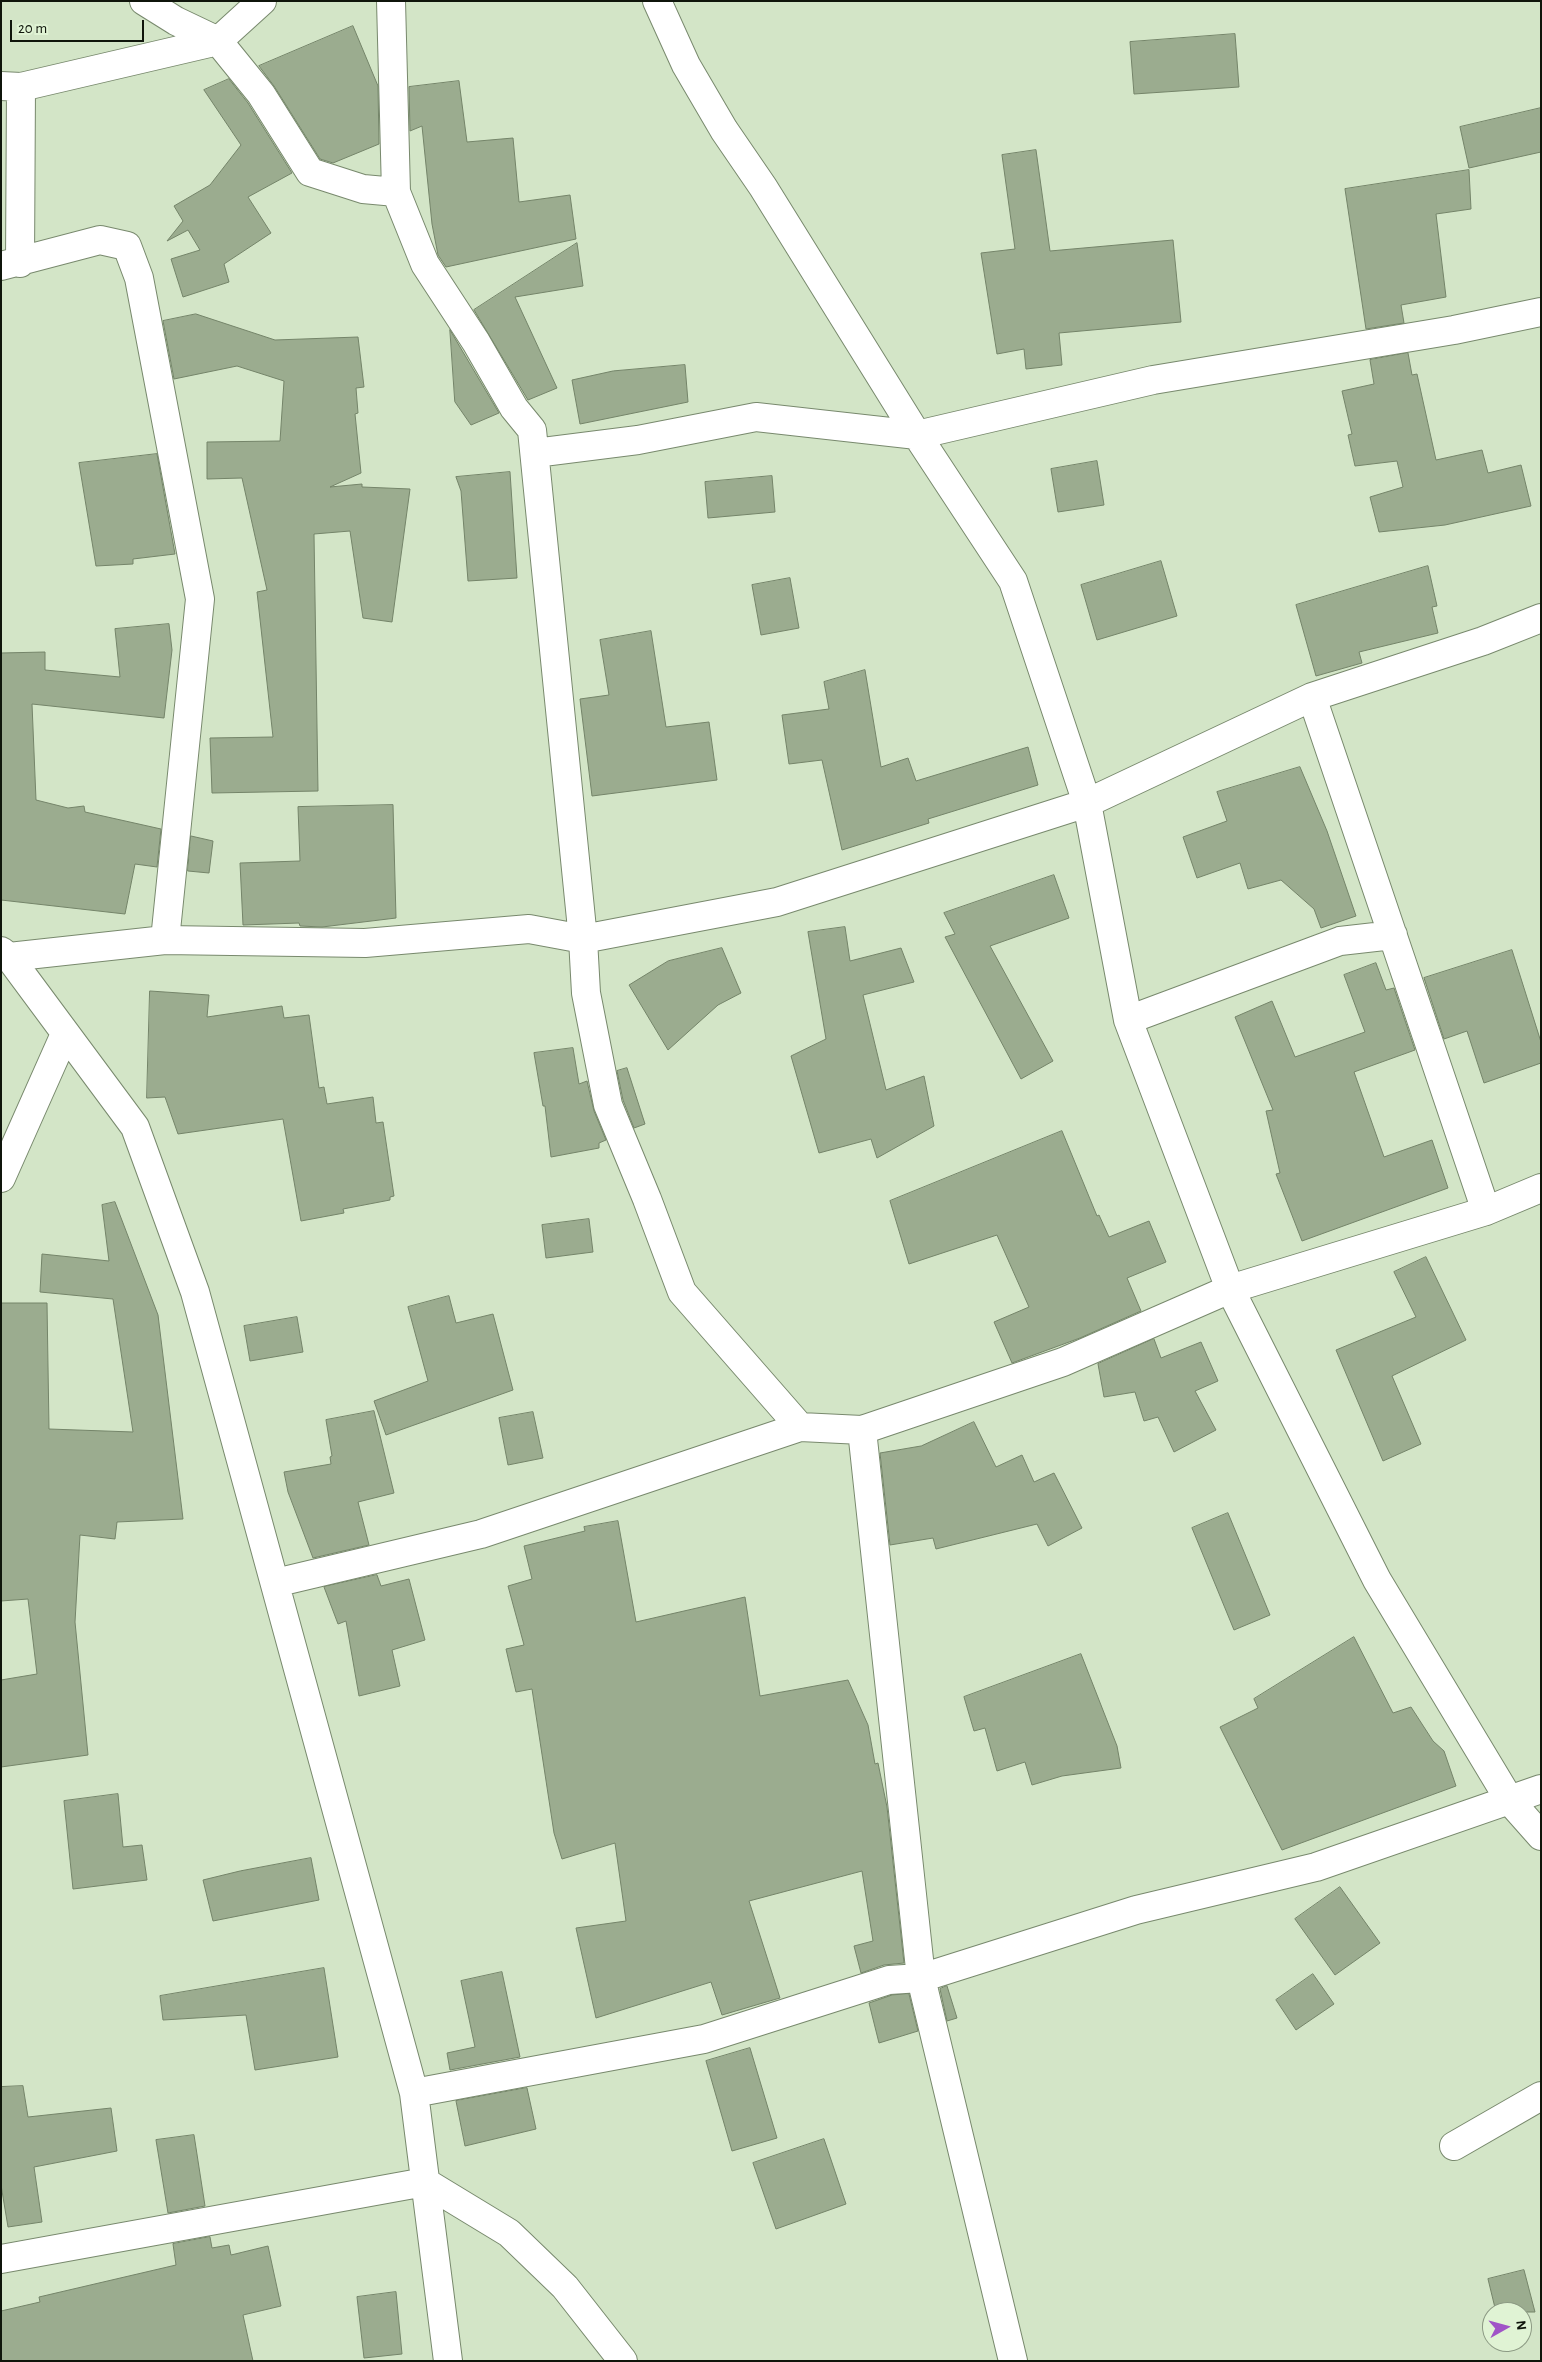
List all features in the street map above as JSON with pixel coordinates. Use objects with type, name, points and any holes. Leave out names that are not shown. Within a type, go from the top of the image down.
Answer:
[{"type":"street","points":[[144,1],[176,21],[218,41],[261,94],[310,172],[363,189],[396,192]]},
{"type":"street","points":[[165,940],[200,599],[139,278],[127,246],[100,240],[11,264],[11,87],[218,41],[262,1]]},
{"type":"street","points":[[391,1],[396,192],[425,264],[476,342],[514,408],[532,430],[583,938],[586,993],[608,1105],[647,1199],[682,1292],[800,1427]]},
{"type":"street","points":[[656,1],[686,64],[724,130],[763,187],[917,435],[1013,581],[1087,803],[1128,1020],[1230,1289],[1378,1580],[1510,1801],[1541,1836]]},
{"type":"street","points":[[535,453],[638,440],[756,417],[917,435],[1153,380],[1454,330],[1541,312]]},
{"type":"street","points":[[5,954],[165,940],[365,943],[529,929],[583,938],[777,902],[1087,803],[1312,697],[1483,641],[1541,618]]},
{"type":"street","points":[[1312,697],[1486,1211]]},
{"type":"street","points":[[1128,1020],[1340,941],[1393,935]]},
{"type":"street","points":[[5,954],[135,1127],[195,1292],[414,2093],[448,2361]]},
{"type":"street","points":[[1,1178],[65,1034]]},
{"type":"street","points":[[275,1583],[481,1534],[800,1427],[862,1430],[1063,1362],[1230,1289],[1486,1211],[1541,1188]]},
{"type":"street","points":[[862,1430],[921,1978],[1013,2361]]},
{"type":"street","points":[[414,2093],[704,2039],[889,1980],[921,1978],[1136,1910],[1316,1867],[1541,1789]]},
{"type":"street","points":[[1454,2146],[1541,2096]]},
{"type":"street","points":[[1,2259],[425,2182],[509,2233],[565,2287],[622,2361]]},
{"type":"building","points":[[353,26],[378,86],[379,144],[333,163],[320,159],[274,86],[259,66]]},
{"type":"building","points":[[1235,34],[1239,87],[1134,94],[1130,42]]},
{"type":"building","points":[[229,79],[248,103],[292,173],[248,197],[271,233],[224,264],[229,282],[183,297],[171,259],[200,250],[188,230],[167,241],[183,221],[174,206],[210,185],[241,145],[204,90]]},
{"type":"building","points":[[459,81],[467,142],[513,138],[519,202],[570,195],[576,239],[446,267],[438,255],[432,224],[422,126],[410,131],[409,87]]},
{"type":"building","points":[[1541,108],[1541,152],[1469,168],[1460,127]]},
{"type":"building","points":[[1036,150],[1050,251],[1173,240],[1181,322],[1059,333],[1062,365],[1026,369],[1024,349],[997,354],[981,253],[1015,249],[1002,155]]},
{"type":"building","points":[[1469,170],[1471,209],[1436,214],[1446,297],[1401,305],[1404,323],[1366,329],[1345,189]]},
{"type":"building","points":[[577,243],[583,286],[515,297],[557,388],[528,400],[474,310]]},
{"type":"building","points":[[196,314],[275,340],[358,337],[364,387],[356,388],[358,413],[355,414],[361,473],[330,487],[362,484],[362,487],[410,489],[392,622],[363,618],[350,531],[314,534],[318,791],[212,793],[210,738],[273,737],[257,592],[267,590],[242,478],[207,479],[207,442],[280,441],[284,381],[237,366],[174,379],[163,321]]},
{"type":"building","points":[[450,330],[499,413],[471,425],[455,402]]},
{"type":"building","points":[[1408,353],[1412,375],[1417,374],[1436,460],[1482,450],[1488,473],[1521,465],[1531,506],[1445,525],[1379,532],[1370,497],[1403,487],[1397,461],[1355,466],[1348,435],[1352,434],[1342,391],[1374,384],[1370,360]]},
{"type":"building","points":[[685,365],[688,402],[580,424],[572,380],[613,371]]},
{"type":"building","points":[[157,454],[175,554],[133,559],[133,564],[96,566],[79,463]]},
{"type":"building","points":[[1097,461],[1104,505],[1058,512],[1051,469]]},
{"type":"building","points":[[510,472],[517,578],[468,581],[461,491],[456,477]]},
{"type":"building","points":[[772,476],[775,512],[708,518],[705,482]]},
{"type":"building","points":[[1161,561],[1177,616],[1097,640],[1081,585]]},
{"type":"building","points":[[1428,566],[1437,606],[1432,607],[1438,633],[1359,652],[1362,663],[1316,676],[1296,605]]},
{"type":"building","points":[[790,578],[799,628],[761,635],[752,585]]},
{"type":"building","points":[[169,624],[172,650],[164,718],[32,704],[36,800],[68,808],[84,806],[85,812],[161,829],[157,867],[135,864],[125,914],[1,900],[1,653],[45,652],[45,670],[120,677],[115,629]]},
{"type":"building","points":[[651,631],[666,727],[709,722],[717,780],[592,796],[580,699],[609,695],[600,640]]},
{"type":"building","points":[[865,670],[881,767],[908,758],[916,781],[1028,747],[1038,785],[928,819],[929,823],[842,850],[822,760],[789,764],[782,715],[829,709],[824,682]]},
{"type":"building","points":[[1300,767],[1327,831],[1356,916],[1321,928],[1314,909],[1281,880],[1248,889],[1240,863],[1197,878],[1183,837],[1227,821],[1217,792]]},
{"type":"building","points":[[393,805],[396,918],[322,927],[300,926],[299,923],[243,925],[240,863],[300,861],[298,807]]},
{"type":"building","points":[[191,836],[213,841],[209,873],[188,871]]},
{"type":"building","points":[[1054,875],[1069,918],[990,946],[1053,1061],[1021,1079],[945,937],[955,934],[944,913]]},
{"type":"building","points":[[845,927],[850,961],[901,948],[914,982],[863,995],[886,1090],[924,1076],[934,1126],[877,1158],[871,1139],[819,1153],[791,1056],[826,1039],[808,932]]},
{"type":"building","points":[[722,948],[741,993],[718,1005],[668,1050],[629,985],[668,961]]},
{"type":"building","points":[[1512,950],[1541,1042],[1541,1063],[1484,1083],[1467,1031],[1444,1039],[1424,978]]},
{"type":"building","points":[[1376,963],[1386,990],[1394,988],[1415,1050],[1354,1072],[1384,1157],[1432,1140],[1448,1188],[1302,1241],[1276,1174],[1280,1173],[1266,1111],[1273,1110],[1235,1017],[1272,1001],[1295,1057],[1365,1032],[1344,975]]},
{"type":"building","points":[[150,991],[209,995],[207,1017],[282,1006],[284,1018],[309,1015],[319,1088],[324,1087],[327,1104],[373,1097],[376,1123],[383,1122],[394,1196],[390,1197],[390,1200],[343,1209],[344,1213],[301,1221],[283,1119],[178,1134],[165,1097],[147,1098]]},
{"type":"building","points":[[573,1048],[579,1084],[587,1081],[594,1111],[606,1140],[599,1143],[599,1148],[551,1157],[545,1106],[543,1106],[534,1053]]},
{"type":"building","points":[[627,1068],[645,1124],[634,1128],[623,1100],[617,1071]]},
{"type":"building","points":[[1062,1131],[1097,1216],[1099,1215],[1109,1237],[1149,1221],[1166,1262],[1127,1278],[1141,1311],[1080,1338],[1012,1363],[994,1322],[1029,1307],[997,1235],[909,1264],[890,1201]]},
{"type":"building","points":[[115,1202],[158,1315],[183,1519],[117,1522],[115,1539],[80,1535],[75,1622],[88,1755],[1,1767],[1,1680],[37,1674],[28,1599],[1,1601],[1,1303],[47,1303],[49,1429],[133,1432],[113,1299],[40,1292],[42,1254],[109,1261],[102,1205]]},
{"type":"building","points":[[589,1219],[593,1252],[546,1258],[542,1225]]},
{"type":"building","points":[[1426,1257],[1466,1340],[1392,1376],[1421,1444],[1383,1461],[1336,1350],[1416,1317],[1394,1272]]},
{"type":"building","points":[[449,1296],[456,1323],[493,1314],[513,1390],[386,1435],[374,1401],[428,1381],[408,1307]]},
{"type":"building","points":[[297,1317],[303,1352],[250,1361],[244,1326]]},
{"type":"building","points":[[1154,1339],[1161,1358],[1201,1342],[1218,1381],[1195,1391],[1216,1430],[1174,1452],[1158,1417],[1144,1421],[1135,1392],[1104,1397],[1098,1364]]},
{"type":"building","points":[[374,1411],[394,1493],[358,1502],[369,1545],[313,1558],[288,1492],[284,1472],[331,1464],[330,1457],[332,1456],[326,1420]]},
{"type":"building","points":[[533,1412],[543,1458],[508,1465],[499,1418]]},
{"type":"building","points":[[974,1422],[996,1467],[1022,1455],[1034,1482],[1054,1473],[1082,1528],[1048,1546],[1037,1524],[936,1549],[933,1538],[890,1545],[880,1453],[921,1446]]},
{"type":"building","points":[[1228,1513],[1270,1615],[1234,1630],[1192,1528]]},
{"type":"building","points":[[618,1521],[636,1622],[745,1597],[760,1696],[848,1680],[868,1725],[875,1764],[878,1763],[887,1807],[904,1963],[884,1965],[861,1973],[854,1946],[873,1941],[862,1871],[749,1901],[780,1998],[722,2015],[711,1982],[596,2018],[576,1928],[626,1921],[615,1843],[562,1859],[554,1833],[532,1689],[516,1692],[506,1649],[524,1645],[508,1586],[532,1579],[524,1546],[585,1531],[584,1527]]},
{"type":"building","points":[[377,1575],[381,1586],[409,1579],[425,1640],[392,1650],[400,1686],[359,1696],[346,1621],[338,1624],[324,1587]]},
{"type":"building","points":[[1354,1637],[1393,1713],[1411,1707],[1433,1741],[1444,1751],[1456,1786],[1282,1850],[1220,1727],[1258,1708],[1254,1699]]},
{"type":"building","points":[[1081,1654],[1117,1746],[1121,1768],[1062,1776],[1032,1785],[1025,1762],[997,1771],[985,1728],[974,1731],[964,1697]]},
{"type":"building","points":[[118,1794],[123,1847],[142,1845],[147,1880],[73,1889],[64,1801]]},
{"type":"building","points":[[311,1858],[319,1900],[213,1921],[203,1880]]},
{"type":"building","points":[[1340,1887],[1380,1943],[1335,1975],[1295,1919]]},
{"type":"building","points":[[324,1968],[338,2057],[255,2070],[246,2015],[163,2020],[160,1996]]},
{"type":"building","points":[[502,1972],[520,2057],[450,2070],[447,2053],[475,2047],[461,1981]]},
{"type":"building","points":[[1313,1974],[1334,2004],[1296,2030],[1276,2000]]},
{"type":"building","points":[[947,1986],[957,2018],[947,2021],[940,1989]]},
{"type":"building","points":[[909,1994],[918,2031],[879,2043],[869,2003],[892,1995]]},
{"type":"building","points":[[750,2048],[777,2138],[732,2151],[706,2061]]},
{"type":"building","points":[[23,2086],[28,2117],[111,2108],[117,2151],[34,2167],[42,2222],[8,2227],[1,2185],[1,2087]]},
{"type":"building","points":[[527,2088],[536,2129],[465,2146],[456,2101]]},
{"type":"building","points":[[194,2135],[205,2206],[168,2213],[156,2140]]},
{"type":"building","points":[[824,2139],[846,2204],[776,2229],[753,2163]]},
{"type":"building","points":[[210,2237],[212,2248],[229,2245],[231,2255],[268,2246],[281,2306],[243,2315],[253,2361],[1,2361],[1,2311],[40,2302],[39,2297],[176,2265],[173,2244]]},
{"type":"building","points":[[1524,2270],[1535,2312],[1532,2312],[1532,2302],[1494,2302],[1488,2279]]},
{"type":"building","points":[[396,2292],[402,2354],[364,2358],[357,2297]]}]
